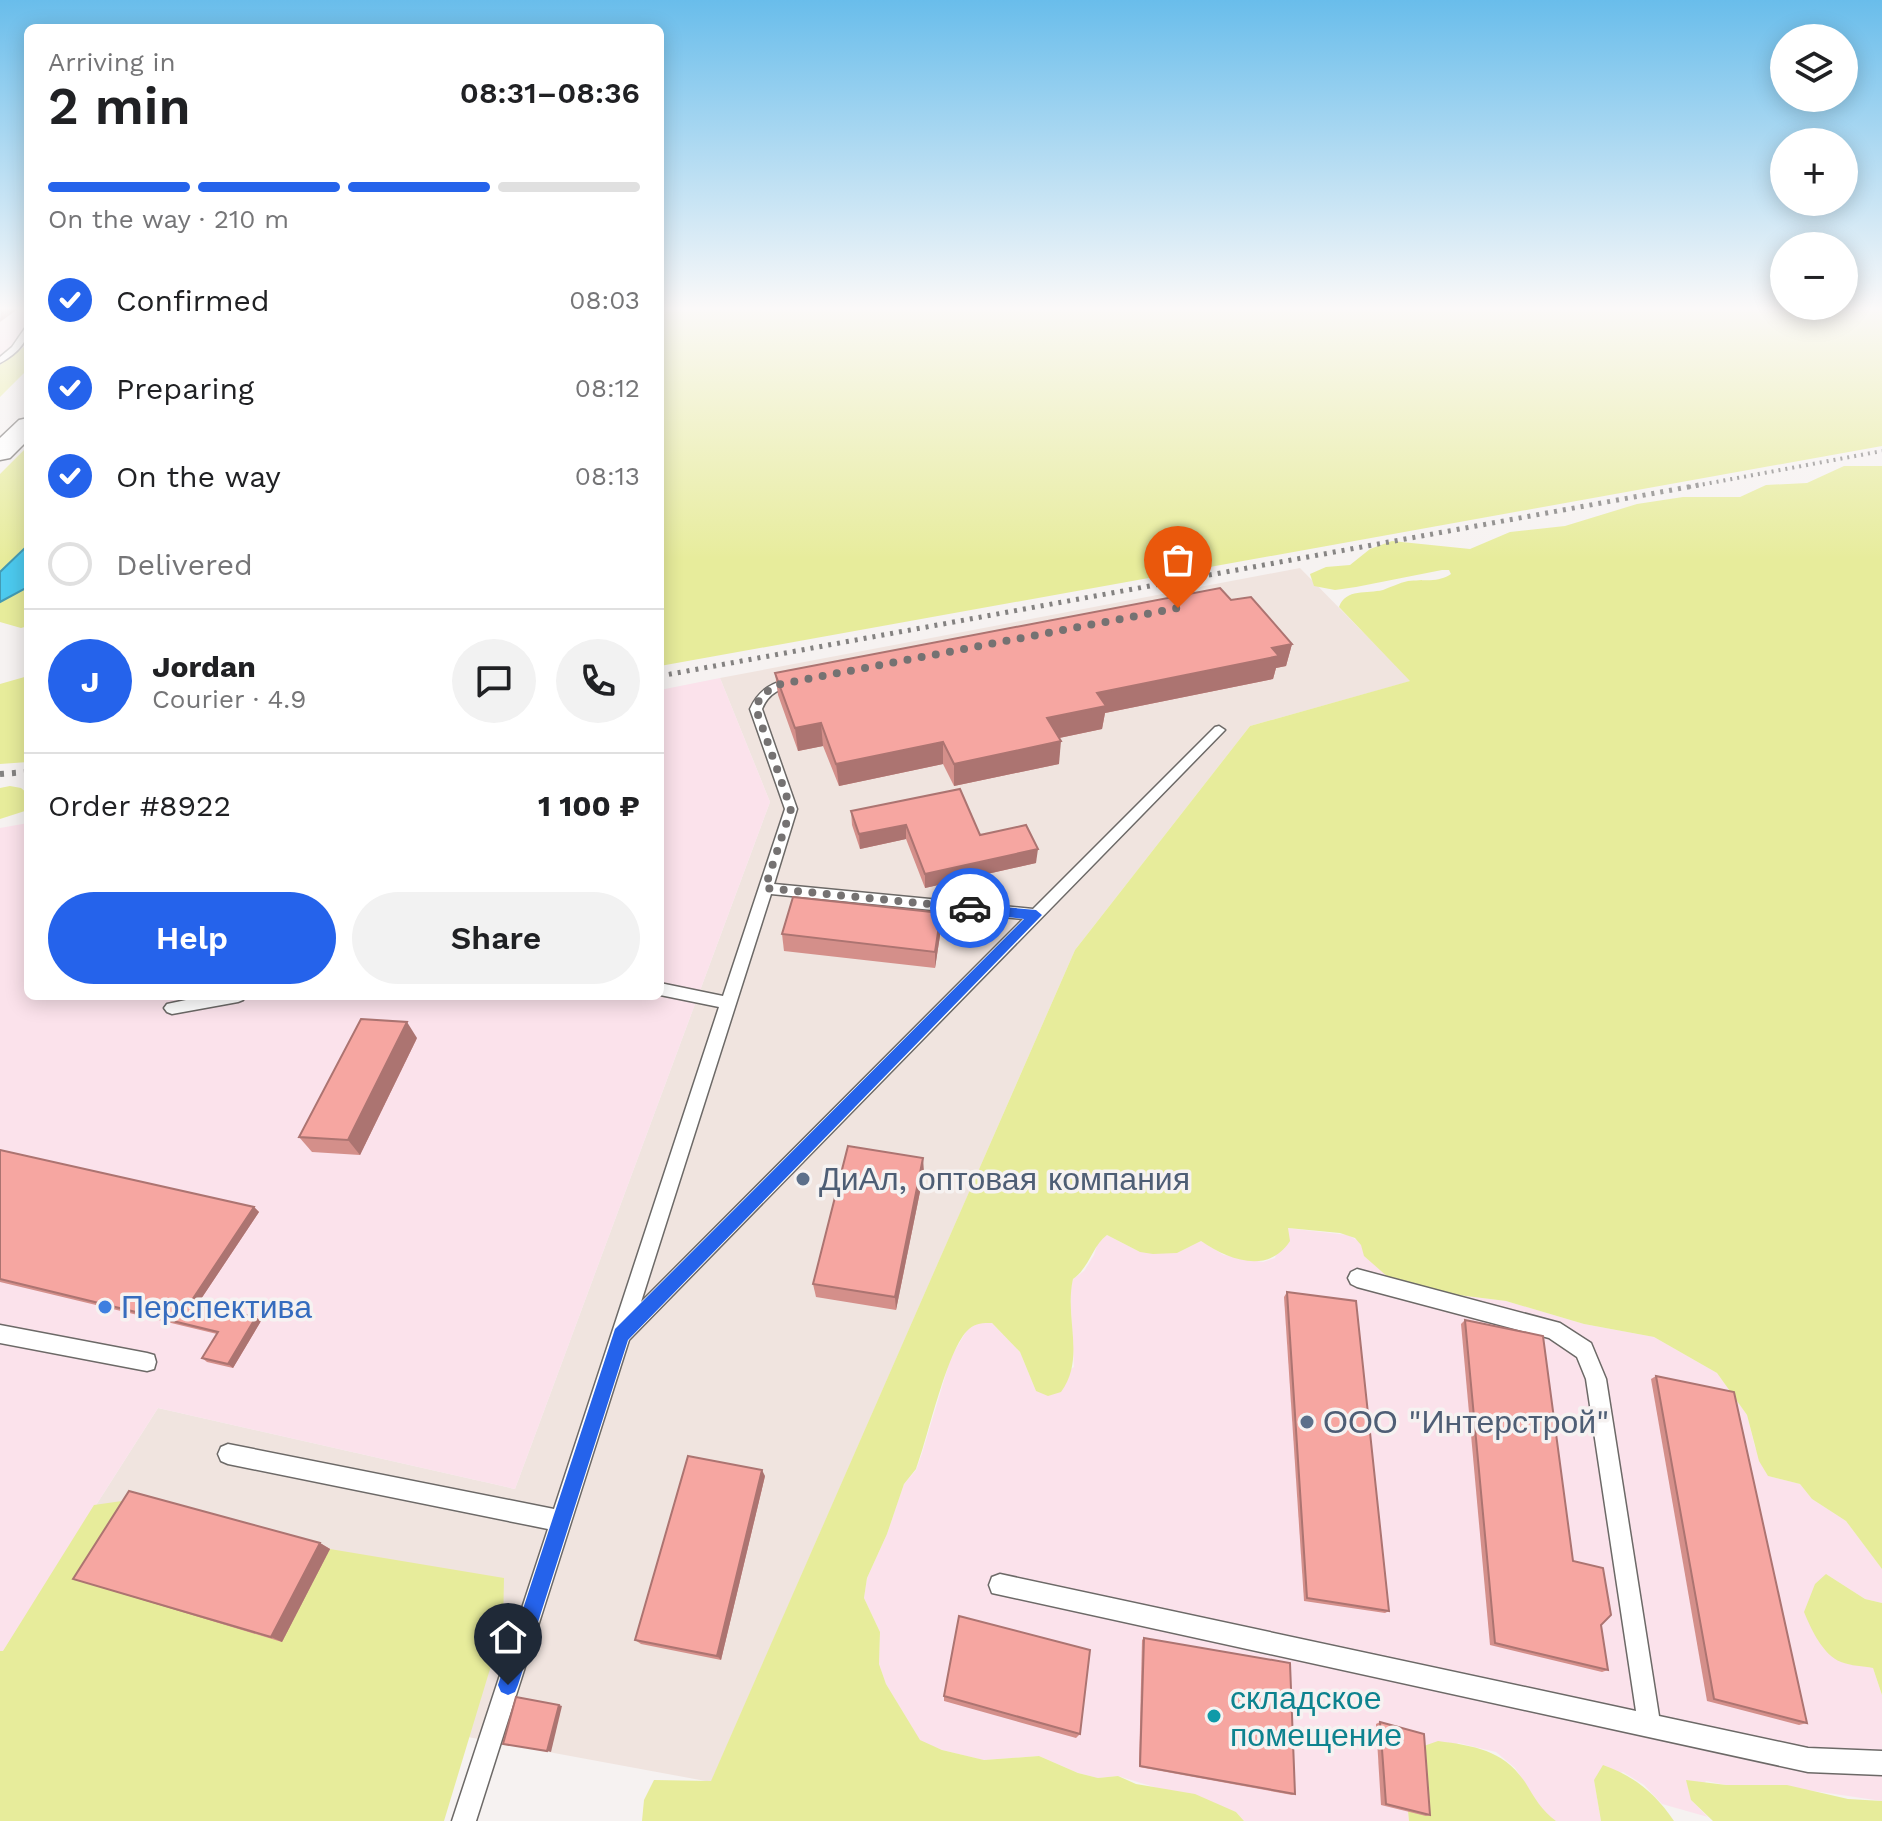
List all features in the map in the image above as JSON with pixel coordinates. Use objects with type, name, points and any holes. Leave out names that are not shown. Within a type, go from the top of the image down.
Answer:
[{"type":"main road","points":[[0,427],[24,406]]},
{"type":"main road","points":[[0,452],[24,430]]},
{"type":"lane","points":[[464,1821],[791,809],[756,709],[760,697],[776,685],[807,679]]},
{"type":"lane","points":[[621,1335],[1219,730]]},
{"type":"lane","points":[[765,888],[1036,915]]},
{"type":"lane","points":[[664,990],[728,1003]]},
{"type":"lane","points":[[172,1008],[216,1000]]},
{"type":"lane","points":[[1357,1278],[1553,1330],[1584,1350],[1596,1379],[1649,1725]]},
{"type":"lane","points":[[0,1334],[147,1362]]},
{"type":"lane","points":[[228,1454],[561,1521]]},
{"type":"lane","points":[[1000,1585],[1808,1760],[1882,1763]]},
{"type":"shaded area","name":"ДиАл, оптовая компания","points":[[1300,568],[1411,681],[1250,726],[1075,950],[711,1782],[3,1651],[158,1408],[515,1489],[770,802],[720,678]]},
{"type":"shaded area","points":[[720,678],[770,802],[515,1489],[158,1408],[3,1651],[0,1651],[0,828],[24,824],[24,1000],[664,1000],[664,689]]},
{"type":"shaded area","points":[[1287,1228],[1348,1235],[1450,1294],[1506,1301],[1584,1324],[1654,1337],[1717,1373],[1747,1415],[1755,1447],[1768,1476],[1800,1484],[1812,1499],[1846,1521],[1882,1569],[1882,1603],[1865,1599],[1826,1574],[1873,1668],[1882,1695],[1882,1801],[1807,1790],[1706,1781],[1691,1800],[1708,1817],[1662,1804],[1644,1785],[1623,1772],[1594,1780],[1601,1821],[1556,1821],[1544,1812],[1515,1768],[1496,1752],[1458,1743],[1407,1801],[1409,1821],[1244,1821],[1236,1812],[1118,1776],[1098,1778],[1078,1773],[1039,1756],[983,1760],[920,1741],[886,1684],[879,1664],[880,1632],[864,1598],[867,1578],[887,1534],[904,1484],[916,1470],[951,1357],[967,1330],[978,1323],[992,1323],[1020,1352],[1036,1391],[1074,1367],[1070,1293],[1073,1279],[1084,1271],[1098,1242],[1107,1235],[1140,1252],[1177,1253],[1201,1241],[1224,1255],[1263,1262],[1275,1258]]},
{"type":"green space","points":[[664,391],[1882,391],[1882,446],[664,665]]},
{"type":"green space","points":[[24,450],[24,549],[0,572],[0,474]]},
{"type":"green space","points":[[1844,466],[1882,466],[1882,1569],[1846,1521],[1812,1499],[1800,1484],[1768,1476],[1759,1461],[1747,1415],[1717,1373],[1654,1337],[1584,1324],[1506,1301],[1450,1294],[1389,1278],[1364,1256],[1355,1238],[1340,1233],[1288,1228],[1290,1241],[1281,1252],[1260,1261],[1224,1254],[1201,1241],[1177,1253],[1140,1252],[1107,1235],[1073,1279],[1072,1365],[1061,1392],[1048,1396],[1036,1391],[1020,1352],[992,1323],[974,1326],[961,1339],[946,1373],[916,1469],[904,1484],[887,1534],[867,1578],[864,1598],[880,1632],[879,1664],[886,1684],[920,1740],[942,1750],[984,1760],[1039,1756],[1098,1778],[1118,1776],[1136,1784],[1195,1794],[1236,1812],[1244,1821],[642,1821],[644,1800],[654,1780],[711,1781],[1075,950],[1250,726],[1410,681],[1339,607],[1342,601],[1352,594],[1383,590],[1408,581],[1441,579],[1451,574],[1449,570],[1442,570],[1335,590],[1314,586],[1310,574],[1326,567],[1350,565],[1370,549],[1392,541],[1470,549],[1510,532],[1565,526],[1637,504],[1683,497],[1740,497],[1766,485],[1807,483]]},
{"type":"green space","points":[[24,589],[24,627],[0,622],[0,602]]},
{"type":"green space","points":[[24,677],[24,762],[0,764],[0,684]]},
{"type":"green space","points":[[10,786],[24,791],[24,811],[0,819],[0,788]]},
{"type":"green space","points":[[143,1498],[330,1549],[504,1578],[503,1626],[444,1821],[0,1821],[0,1651],[3,1651],[94,1505]]},
{"type":"green space","points":[[1826,1574],[1865,1599],[1882,1603],[1882,1695],[1873,1668],[1835,1659],[1823,1648],[1810,1626],[1804,1612],[1815,1584]]},
{"type":"green space","points":[[1438,1741],[1476,1748],[1498,1756],[1516,1771],[1542,1808],[1556,1821],[1409,1821],[1407,1801],[1421,1747]]},
{"type":"green space","points":[[1603,1765],[1643,1787],[1674,1821],[1601,1821],[1594,1780]]},
{"type":"green space","points":[[1686,1780],[1726,1785],[1787,1785],[1848,1799],[1882,1801],[1882,1821],[1713,1821],[1691,1800]]},
{"type":"water","points":[[24,549],[24,589],[0,602],[0,572]]},
{"type":"building","points":[[1220,588],[1231,600],[1251,597],[1292,644],[1272,648],[1279,656],[1097,693],[1106,706],[1047,718],[1061,741],[954,764],[943,742],[836,764],[821,723],[795,728],[775,673]]},
{"type":"building","points":[[960,789],[980,835],[1026,825],[1038,849],[925,874],[906,825],[859,834],[851,811]]},
{"type":"building","points":[[793,897],[941,913],[935,952],[782,934]]},
{"type":"building","points":[[361,1019],[407,1022],[348,1140],[299,1137]]},
{"type":"building","points":[[848,1146],[923,1158],[895,1297],[813,1284]]},
{"type":"building","points":[[0,1150],[254,1207],[190,1303],[256,1317],[228,1364],[202,1358],[218,1332],[0,1279]]},
{"type":"building","points":[[1287,1292],[1356,1301],[1389,1611],[1307,1598]]},
{"type":"building","points":[[1465,1320],[1543,1336],[1573,1561],[1603,1568],[1611,1615],[1601,1625],[1608,1670],[1495,1643]]},
{"type":"building","points":[[1656,1376],[1734,1392],[1807,1723],[1714,1699]]},
{"type":"building","points":[[688,1456],[762,1470],[717,1656],[635,1640]]},
{"type":"building","points":[[129,1491],[320,1543],[271,1637],[73,1579]]},
{"type":"building","points":[[959,1616],[1090,1650],[1080,1734],[944,1696]]},
{"type":"building","name":"складское помещение","points":[[1144,1638],[1290,1663],[1295,1794],[1140,1766]]},
{"type":"building","points":[[516,1697],[559,1705],[547,1751],[503,1744]]},
{"type":"building","name":"складское помещение","points":[[1380,1722],[1424,1734],[1430,1815],[1386,1804]]},
{"type":"railway","points":[[1689,487],[1882,451]]},
{"type":"railway","points":[[664,675],[1699,485]]},
{"type":"railway","points":[[0,774],[24,772]]},
{"type":"way so far","points":[[970,908],[765,888],[791,809],[756,709],[760,697],[776,685],[1178,608]]},
{"type":"place","name":"ДиАл, оптовая компания","points":[[803,1179]]},
{"type":"place","name":"Перспектива","points":[[105,1307]]},
{"type":"place","name":"ООО \"Интерстрой\"","points":[[1307,1422]]},
{"type":"place","name":"складское помещение","points":[[1214,1716]]},
{"type":"route","points":[[508,1685],[621,1335],[1036,915],[970,908]]}]
